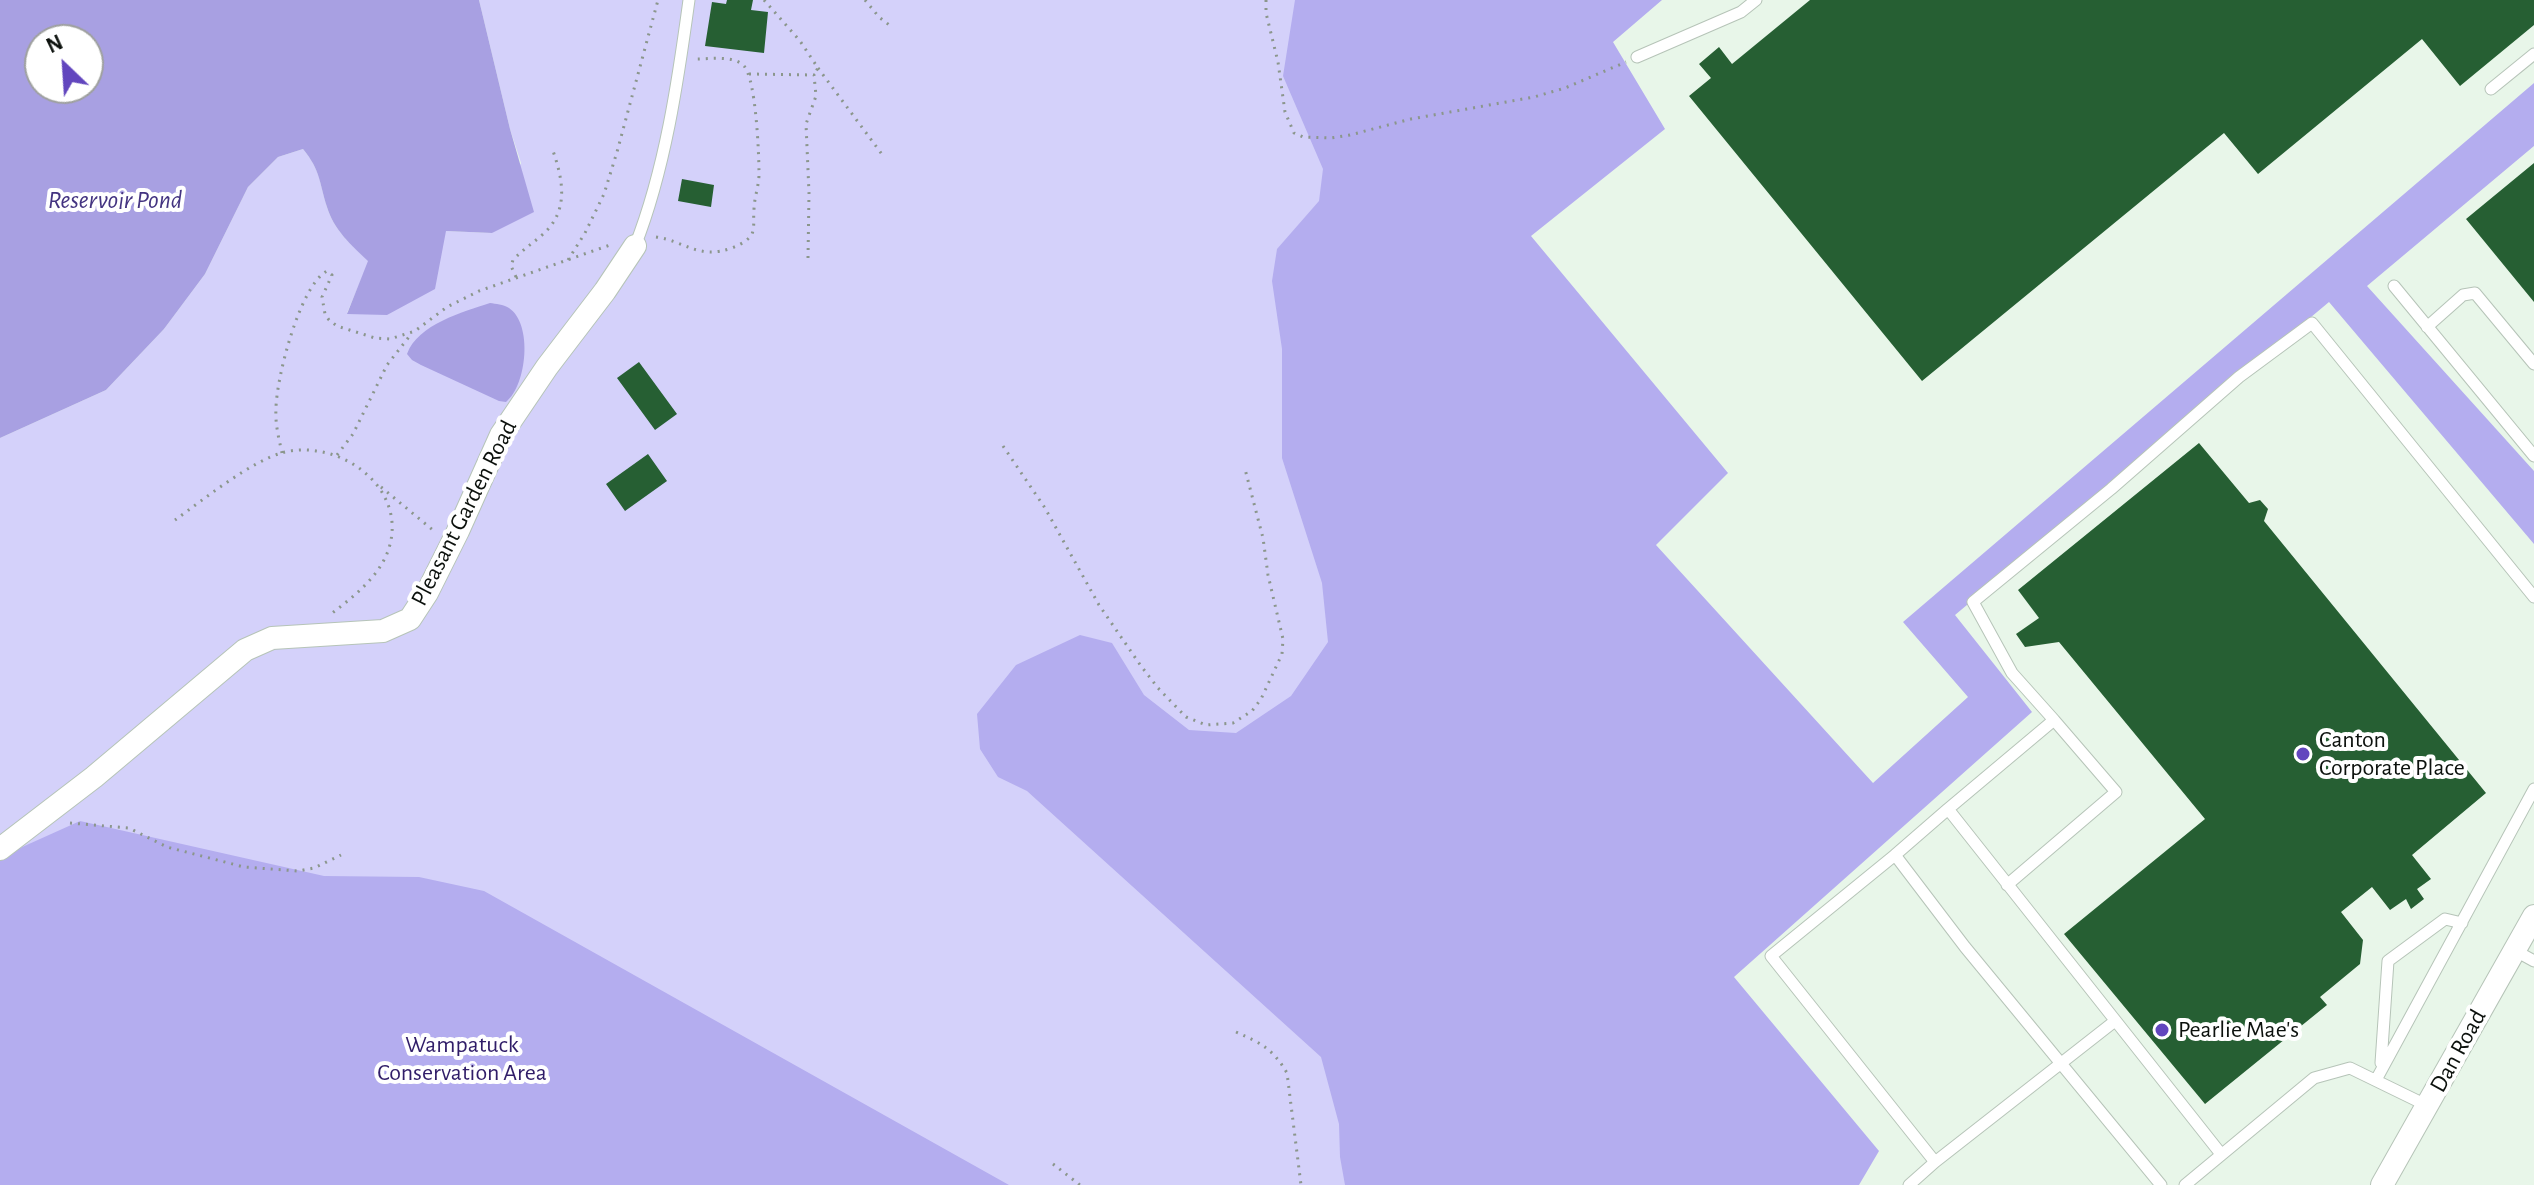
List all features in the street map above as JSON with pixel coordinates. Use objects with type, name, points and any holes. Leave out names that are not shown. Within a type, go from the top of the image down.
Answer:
[{"type":"street","name":"Pleasant Garden Road","points":[[0,849],[245,650],[272,638],[383,631],[410,619],[450,547],[501,435],[547,367],[605,291],[637,241]]},
{"type":"street","name":"Dan Road","points":[[2382,1185],[2534,916]]},
{"type":"lane","points":[[637,241],[663,150],[689,0]]},
{"type":"lane","points":[[1637,57],[1741,12],[1756,0]]},
{"type":"lane","points":[[2491,89],[2534,54]]},
{"type":"lane","points":[[2394,286],[2534,456]]},
{"type":"lane","points":[[2427,327],[2463,295],[2475,293],[2534,364]]},
{"type":"lane","points":[[2007,885],[2116,792],[2012,673],[1973,602],[2111,489],[2239,377],[2312,323],[2534,597]]},
{"type":"lane","points":[[1935,1162],[1771,956],[2054,720]]},
{"type":"lane","points":[[2378,1074],[2534,789]]},
{"type":"lane","points":[[1948,809],[2221,1154]]},
{"type":"lane","points":[[1895,855],[1965,947],[2161,1185]]},
{"type":"lane","points":[[2378,1074],[2388,961],[2445,919],[2462,923]]},
{"type":"lane","points":[[2514,950],[2534,961]]},
{"type":"lane","points":[[1909,1185],[2115,1021]]},
{"type":"lane","points":[[2185,1185],[2314,1078],[2350,1068],[2378,1074],[2428,1106]]},
{"type":"path","points":[[568,260],[604,194],[658,0]]},
{"type":"path","points":[[764,0],[800,41],[884,157]]},
{"type":"path","points":[[865,0],[893,28]]},
{"type":"path","points":[[1266,0],[1285,112],[1294,133],[1303,137],[1350,135],[1411,119],[1534,97],[1565,88],[1637,57]]},
{"type":"path","points":[[337,455],[353,434],[387,365],[415,331],[447,307],[516,277],[637,241],[667,239],[691,250],[706,251],[733,247],[747,240],[753,233],[759,169],[749,74],[744,65],[737,61],[681,59]]},
{"type":"path","points":[[808,258],[806,124],[816,96],[814,75],[818,68]]},
{"type":"path","points":[[749,74],[814,75]]},
{"type":"path","points":[[516,277],[511,266],[513,260],[552,225],[562,204],[559,168],[552,148]]},
{"type":"path","points":[[282,453],[276,410],[279,382],[304,300],[316,278],[327,271],[331,272],[322,304],[329,320],[337,326],[375,338],[390,339],[415,331]]},
{"type":"path","points":[[1003,446],[1045,508],[1099,605],[1141,666],[1186,717],[1206,725],[1233,723],[1252,711],[1282,654],[1283,639],[1263,538],[1245,469]]},
{"type":"path","points":[[175,520],[231,480],[282,453],[314,450],[351,462],[450,547]]},
{"type":"path","points":[[303,636],[351,599],[376,573],[387,554],[390,516],[378,485]]},
{"type":"path","points":[[43,817],[79,825],[129,828],[167,847],[244,867],[298,871],[314,868],[341,855]]},
{"type":"path","points":[[1236,1032],[1264,1045],[1278,1057],[1287,1073],[1301,1185]]},
{"type":"path","points":[[1053,1164],[1080,1185]]},
{"type":"green space","name":"Wampatuck Conservation Area","points":[[479,0],[1431,0],[1340,566],[1397,1185],[0,1185],[0,438],[106,390],[164,329],[205,274],[248,187],[278,157],[303,149],[316,170],[334,223],[369,261],[347,313],[446,231],[492,233],[521,163]]},
{"type":"green space","points":[[1295,0],[1662,0],[1613,42],[1665,129],[1531,236],[1728,473],[1656,545],[1873,783],[1968,697],[1903,622],[2534,83],[2534,146],[2367,286],[2534,471],[2534,544],[2329,302],[1955,615],[2032,712],[1734,977],[1879,1151],[1859,1185],[1345,1185],[1339,1124],[1321,1057],[1027,791],[998,777],[980,749],[977,714],[1016,665],[1080,635],[1112,643],[1144,695],[1189,730],[1236,733],[1291,696],[1328,642],[1322,583],[1282,458],[1282,349],[1272,281],[1277,249],[1319,201],[1323,169],[1283,76]]},
{"type":"green space","name":"Wampatuck Conservation Area","points":[[80,821],[324,876],[419,877],[484,891],[1009,1185],[0,1185],[0,857]]},
{"type":"water","name":"Reservoir Pond","points":[[0,0],[479,0],[534,212],[492,233],[446,231],[435,289],[387,315],[347,314],[368,261],[334,223],[316,170],[303,149],[278,157],[248,187],[205,274],[164,329],[106,390],[0,438]]},
{"type":"water","points":[[490,303],[507,307],[517,316],[522,327],[523,369],[513,394],[506,402],[421,365],[407,354],[431,327]]},
{"type":"building","points":[[727,0],[753,0],[751,10],[768,12],[764,53],[705,46],[712,2],[726,4]]},
{"type":"building","points":[[1810,0],[2534,0],[2534,25],[2460,86],[2422,39],[2258,174],[2224,133],[1922,381],[1689,96],[1711,78],[1699,64],[1719,47],[1732,64]]},
{"type":"building","points":[[2534,163],[2534,302],[2466,219]]},
{"type":"building","points":[[682,179],[714,185],[711,207],[678,201]]},
{"type":"building","points":[[639,362],[677,414],[655,430],[617,378]]},
{"type":"building","name":"Canton Corporate Place","points":[[2199,443],[2249,503],[2260,500],[2268,509],[2264,521],[2486,793],[2412,855],[2431,879],[2417,889],[2424,899],[2411,909],[2406,899],[2390,910],[2372,887],[2341,912],[2363,940],[2360,964],[2320,997],[2327,1005],[2205,1104],[2064,934],[2205,819],[2059,642],[2025,647],[2016,634],[2039,618],[2018,590]]},
{"type":"building","points":[[648,454],[667,481],[625,511],[606,484]]},
{"type":"place","name":"Canton Corporate Place","points":[[2303,754]]},
{"type":"place","name":"Pearlie Mae's","points":[[2162,1030]]}]
